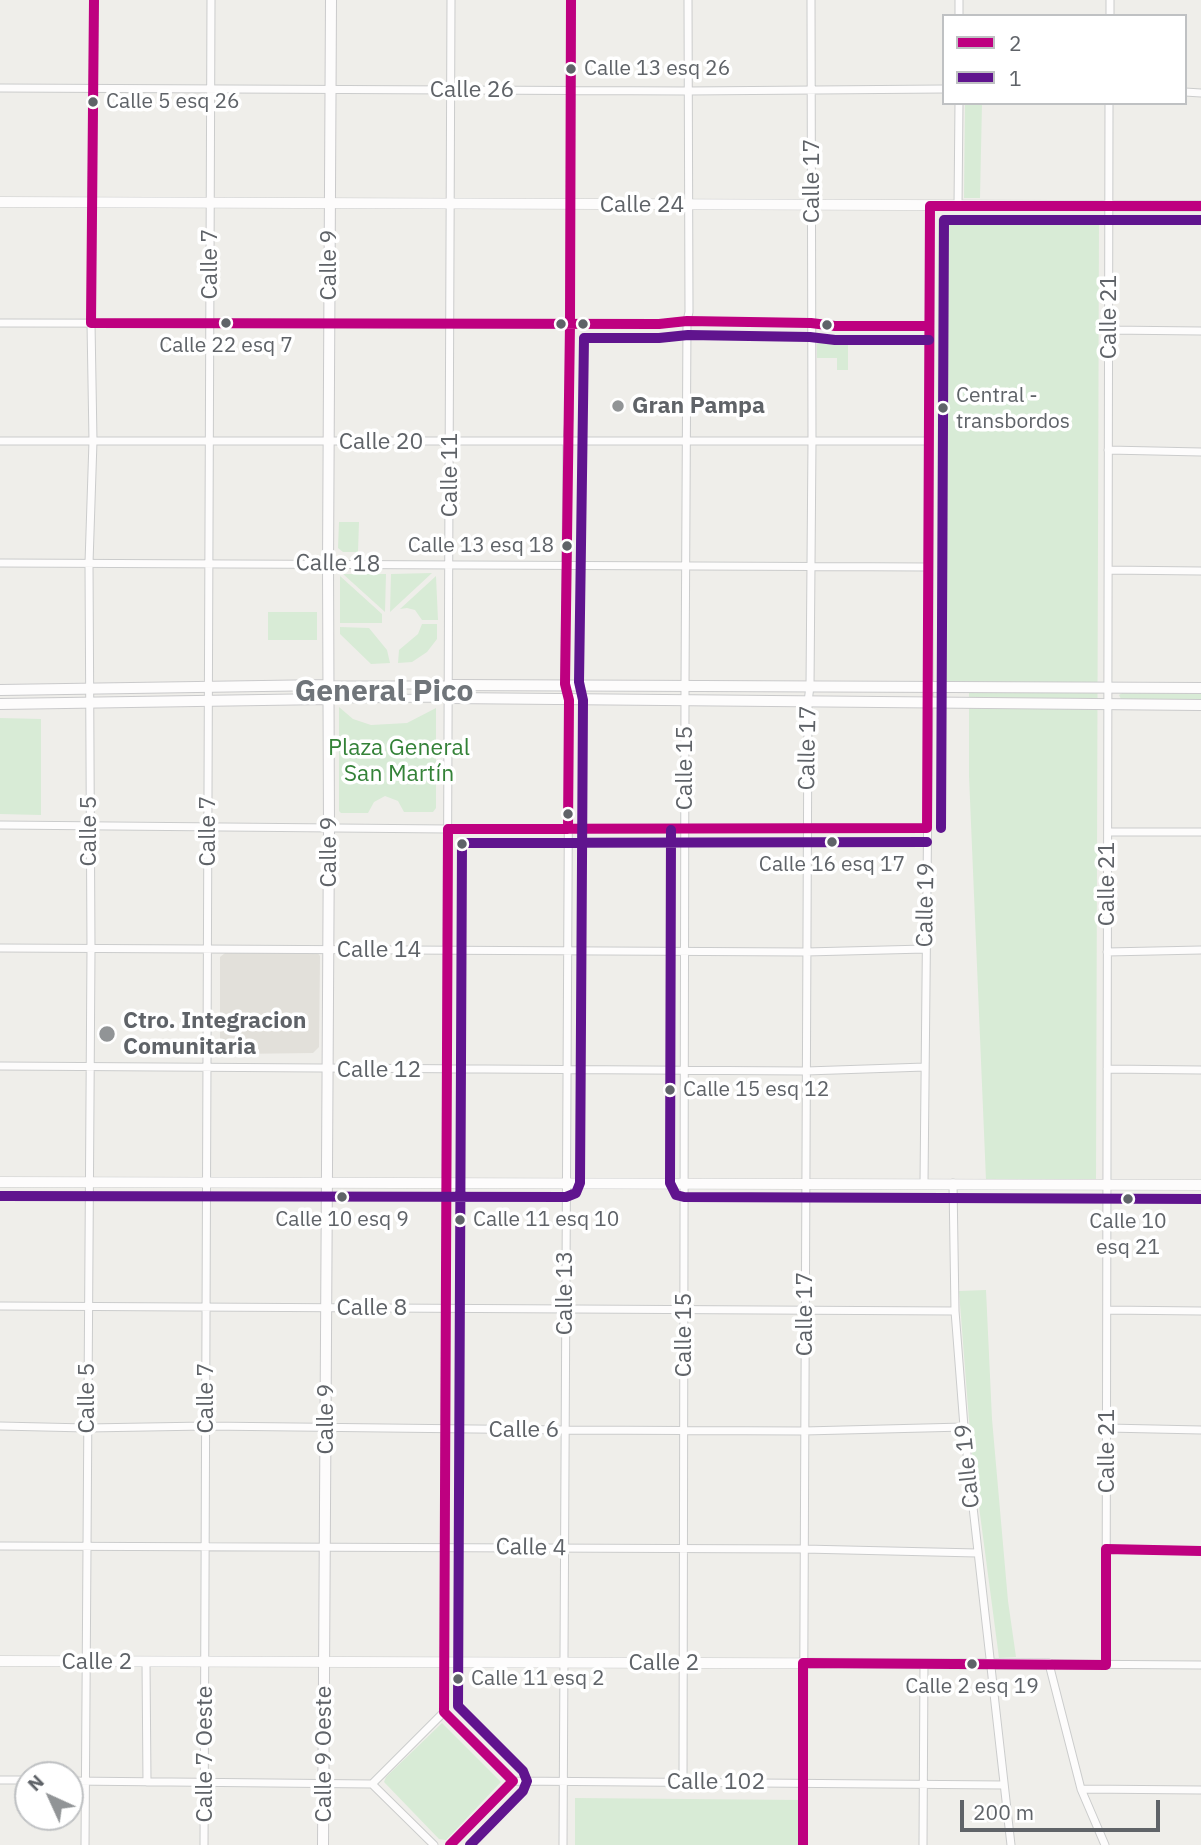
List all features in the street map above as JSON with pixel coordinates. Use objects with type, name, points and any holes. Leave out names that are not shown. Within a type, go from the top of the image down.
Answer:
[{"type":"main road","name":"Calle 9","points":[[324,1663],[331,0]]},
{"type":"main road","points":[[0,690],[328,685]]},
{"type":"main road","points":[[449,685],[1201,688]]},
{"type":"main road","points":[[449,698],[1201,705]]},
{"type":"main road","points":[[0,705],[328,699]]},
{"type":"main road","name":"Calle 9 Oeste","points":[[323,1845],[324,1663]]},
{"type":"street","name":"Calle 5","points":[[85,1845],[91,948],[89,563],[93,441],[94,0]]},
{"type":"street","name":"Calle 7","points":[[205,1662],[211,0]]},
{"type":"street","name":"Calle 11","points":[[443,1712],[451,0]]},
{"type":"street","name":"Calle 13","points":[[563,1845],[569,700],[565,684],[571,0]]},
{"type":"street","name":"Calle 15","points":[[683,1782],[688,0]]},
{"type":"street","name":"Calle 17","points":[[803,1845],[807,702],[810,686],[812,441],[811,0]]},
{"type":"street","name":"Calle 26","points":[[0,88],[688,91],[942,89]]},
{"type":"street","points":[[958,206],[959,105]]},
{"type":"street","name":"Calle 21","points":[[1106,1665],[1109,105]]},
{"type":"street","name":"Calle 24","points":[[0,202],[1201,206]]},
{"type":"street","name":"Calle 19","points":[[924,1183],[930,206]]},
{"type":"street","points":[[0,323],[659,324],[687,321],[929,326]]},
{"type":"street","points":[[1108,330],[1201,331]]},
{"type":"street","name":"Calle 20","points":[[0,441],[929,441]]},
{"type":"street","points":[[1108,450],[1201,452]]},
{"type":"street","name":"Calle 18","points":[[0,563],[929,567]]},
{"type":"street","points":[[1109,570],[1201,571]]},
{"type":"street","points":[[328,685],[449,685]]},
{"type":"street","points":[[328,699],[449,698]]},
{"type":"street","points":[[0,825],[685,830],[927,828]]},
{"type":"street","points":[[1108,832],[1201,832]]},
{"type":"street","name":"Calle 14","points":[[0,948],[685,952],[925,949]]},
{"type":"street","points":[[1107,951],[1201,950]]},
{"type":"street","name":"Calle 12","points":[[0,1066],[806,1071],[925,1067]]},
{"type":"street","points":[[1107,1069],[1201,1070]]},
{"type":"street","points":[[0,1182],[1201,1185]]},
{"type":"street","name":"Calle 19","points":[[953,1183],[955,1311],[964,1427],[1011,1845]]},
{"type":"street","name":"Calle 8","points":[[0,1306],[955,1311]]},
{"type":"street","points":[[1107,1310],[1201,1311]]},
{"type":"street","name":"Calle 6","points":[[0,1426],[87,1429],[206,1426],[804,1431],[964,1427]]},
{"type":"street","points":[[1107,1428],[1201,1430]]},
{"type":"street","name":"Calle 4","points":[[0,1546],[804,1549],[977,1553]]},
{"type":"street","points":[[1106,1549],[1201,1551]]},
{"type":"street","name":"Calle 2","points":[[0,1661],[1201,1665]]},
{"type":"street","points":[[146,1662],[147,1782]]},
{"type":"street","name":"Calle 7 Oeste","points":[[204,1845],[205,1662]]},
{"type":"street","points":[[923,1845],[924,1663]]},
{"type":"street","points":[[1049,1664],[1081,1788],[1105,1845]]},
{"type":"street","points":[[372,1784],[443,1712],[513,1781],[450,1845]]},
{"type":"street","points":[[84,1781],[372,1784],[434,1845]]},
{"type":"street","name":"Calle 102","points":[[513,1781],[1003,1785]]},
{"type":"street","points":[[1081,1788],[1201,1790]]},
{"type":"shaded area","points":[[317,952],[320,956],[319,1047],[313,1053],[235,1054],[220,1049],[220,957],[225,953]]},
{"type":"green space","points":[[965,105],[982,105],[980,198],[964,198]]},
{"type":"green space","points":[[1099,218],[1096,1179],[986,1180],[969,776],[969,688],[937,688],[938,219]]},
{"type":"green space","points":[[822,336],[848,336],[848,370],[837,370],[837,358],[817,358],[817,341]]},
{"type":"green space","points":[[339,522],[359,522],[358,552],[343,552],[338,548]]},
{"type":"green space","points":[[432,573],[390,612],[391,574]]},
{"type":"green space","points":[[343,574],[386,574],[385,612]]},
{"type":"green space","points":[[340,576],[382,614],[382,623],[340,623]]},
{"type":"green space","points":[[436,576],[438,620],[422,620],[415,610],[400,609]]},
{"type":"green space","points":[[268,612],[317,612],[317,640],[268,640]]},
{"type":"green space","points":[[422,624],[437,624],[437,639],[427,652],[412,662],[398,663],[399,650],[418,634]]},
{"type":"green space","points":[[340,627],[369,628],[387,650],[390,663],[371,664],[340,634]]},
{"type":"green space","points":[[1124,692],[1201,692],[1201,700],[1121,699],[1119,695]]},
{"type":"green space","name":"Plaza General San Martín","points":[[339,707],[353,719],[371,725],[407,723],[436,708],[436,808],[433,812],[404,812],[398,801],[385,796],[374,802],[368,813],[339,811]]},
{"type":"green space","points":[[0,718],[41,719],[41,815],[0,814]]},
{"type":"green space","points":[[986,1290],[992,1419],[1008,1601],[1016,1657],[999,1658],[971,1446],[959,1291]]},
{"type":"green space","points":[[442,1723],[501,1782],[446,1840],[439,1839],[384,1782]]},
{"type":"green space","points":[[575,1798],[801,1800],[800,1845],[575,1845]]},
{"type":"transit line","name":"2","points":[[94,0],[91,323],[659,324],[687,321],[929,326]]},
{"type":"transit line","name":"2","points":[[568,829],[569,700],[565,684],[571,0]]},
{"type":"transit line","name":"2","points":[[927,828],[930,206],[1201,206]]},
{"type":"transit line","name":"1","points":[[941,828],[944,220],[1201,220]]},
{"type":"transit line","name":"1","points":[[0,1196],[566,1197],[576,1193],[580,1183],[583,700],[579,682],[584,338],[659,338],[688,335],[929,340]]},
{"type":"transit line","name":"2","points":[[450,1845],[513,1781],[444,1712],[448,829],[927,828]]},
{"type":"transit line","name":"1","points":[[671,830],[670,1183],[676,1195],[1201,1199]]},
{"type":"transit line","name":"1","points":[[470,1845],[523,1791],[527,1781],[523,1771],[458,1706],[462,843],[927,842]]},
{"type":"transit line","name":"2","points":[[803,1845],[803,1663],[1106,1665],[1106,1549],[1201,1551]]},
{"type":"place","name":"Calle 13 esq 26","points":[[571,69]]},
{"type":"place","name":"Calle 5 esq 26","points":[[93,102]]},
{"type":"place","name":"Calle 22 esq 7","points":[[226,323]]},
{"type":"place","name":"Gran Pampa","points":[[618,406]]},
{"type":"place","name":"Central - transbordos","points":[[943,408]]},
{"type":"place","name":"Calle 13 esq 18","points":[[567,546]]},
{"type":"place","name":"Calle 16 esq 17","points":[[832,842]]},
{"type":"place","name":"Ctro. Integracion Comunitaria","points":[[107,1034]]},
{"type":"place","name":"Calle 15 esq 12","points":[[670,1090]]},
{"type":"place","name":"Calle 10 esq 9","points":[[342,1197]]},
{"type":"place","name":"Calle 10 esq 21","points":[[1128,1199]]},
{"type":"place","name":"Calle 11 esq 10","points":[[460,1220]]},
{"type":"place","name":"Calle 2 esq 19","points":[[972,1664]]},
{"type":"place","name":"Calle 11 esq 2","points":[[458,1679]]},
{"type":"district","name":"General Pico","points":[[384,692]]}]
